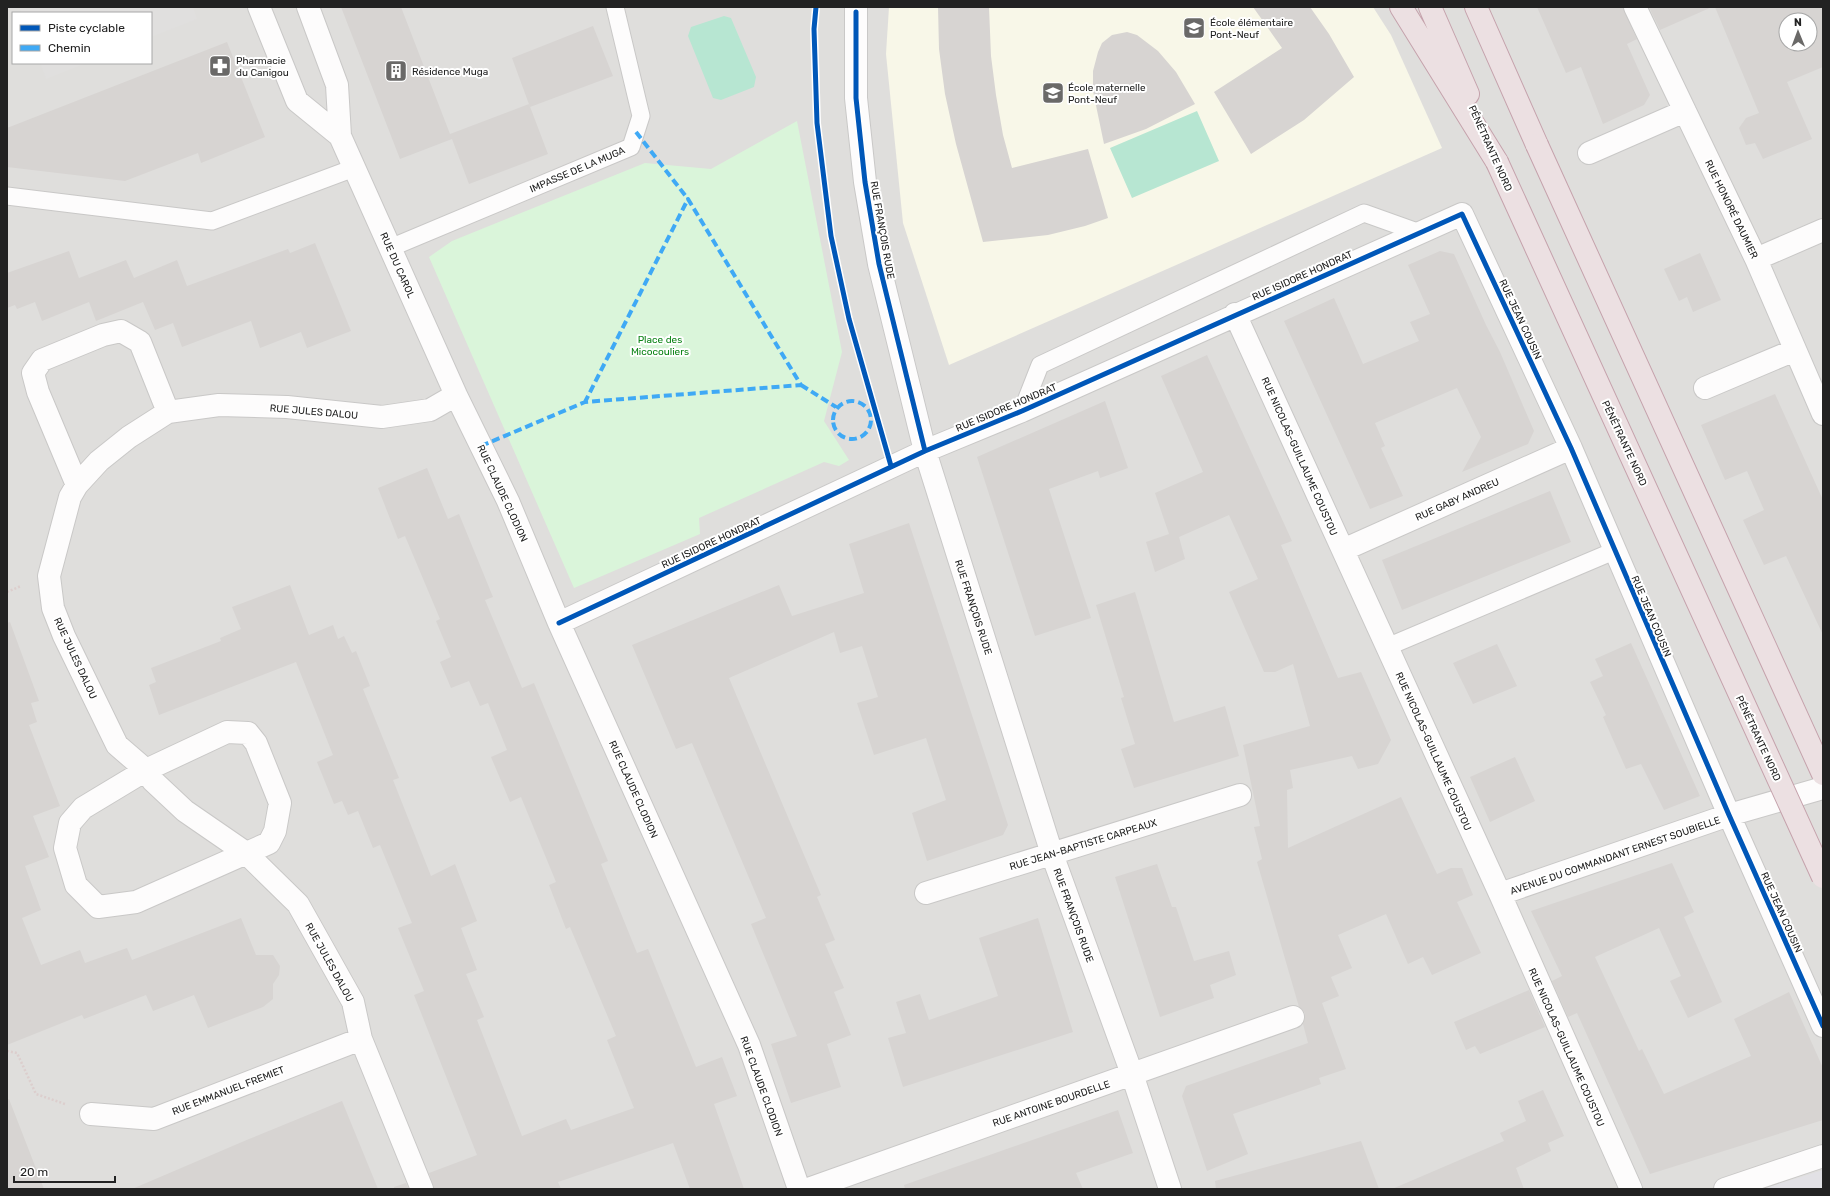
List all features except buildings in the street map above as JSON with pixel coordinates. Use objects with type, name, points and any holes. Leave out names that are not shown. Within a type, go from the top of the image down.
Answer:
[{"type":"highway","points":[[1401,7],[1497,162]]},
{"type":"highway","name":"PÉNÉTRANTE NORD","points":[[1430,7],[1497,162],[1823,877]]},
{"type":"highway","points":[[1476,7],[1537,145],[1823,774]]},
{"type":"highway","points":[[1493,7],[1537,145]]},
{"type":"street","name":"RUE DU CAROL","points":[[259,7],[297,101],[340,136]]},
{"type":"street","name":"RUE DU CAROL","points":[[308,7],[337,85],[340,136],[456,394]]},
{"type":"street","name":"RUE FRANÇOIS RUDE","points":[[856,7],[856,98],[865,182],[879,264],[925,451],[1052,854],[1132,1074],[1170,1189]]},
{"type":"street","name":"RUE HONORÉ DAUMIER","points":[[1635,7],[1756,259],[1823,414]]},
{"type":"street","points":[[1589,154],[1685,111]]},
{"type":"street","name":"RUE ISIDORE HONDRAT","points":[[559,623],[891,466],[1022,411],[1235,314],[1462,214]]},
{"type":"street","name":"RUE JEAN COUSIN","points":[[1462,214],[1571,448],[1614,551],[1729,815],[1823,1026]]},
{"type":"street","points":[[1756,259],[1823,230]]},
{"type":"street","name":"RUE NICOLAS-GUILLAUME COUSTOU","points":[[1235,314],[1500,894],[1631,1189]]},
{"type":"street","points":[[77,485],[38,392],[33,373],[42,360],[103,335],[121,331],[140,342],[168,412]]},
{"type":"street","points":[[1705,388],[1795,350]]},
{"type":"street","name":"RUE JULES DALOU","points":[[420,1184],[361,1039],[353,1002],[298,904],[246,853],[185,811],[153,781],[146,770],[117,745],[64,636],[53,608],[49,576],[70,497],[77,485],[99,461],[129,437],[168,412],[227,406],[287,407],[382,417],[430,410],[456,394]]},
{"type":"street","name":"RUE CLAUDE CLODION","points":[[456,394],[508,501],[559,623],[749,1045],[799,1189]]},
{"type":"street","name":"RUE GABY ANDREU","points":[[1343,550],[1571,448]]},
{"type":"street","points":[[227,732],[248,733],[256,743],[280,803],[275,831],[269,843],[246,853],[136,902],[98,907],[76,885],[65,848],[70,823],[83,808],[146,770],[227,732]]},
{"type":"street","name":"AVENUE DU COMMANDANT ERNEST SOUBIELLE","points":[[1500,894],[1729,815],[1823,788]]},
{"type":"street","name":"RUE JEAN-BAPTISTE CARPEAUX","points":[[926,893],[1240,795]]},
{"type":"street","name":"RUE ANTOINE BOURDELLE","points":[[808,1189],[1293,1017]]},
{"type":"street","name":"RUE EMMANUEL FREMIET","points":[[91,1114],[154,1119],[361,1039]]},
{"type":"street","points":[[1725,1189],[1823,1156]]},
{"type":"lane","name":"IMPASSE DE LA MUGA","points":[[390,248],[631,147],[641,116],[615,7]]},
{"type":"lane","points":[[7,196],[212,221],[354,168]]},
{"type":"lane","points":[[1022,411],[1040,365],[1364,213],[1420,233]]},
{"type":"lane","points":[[1387,647],[1614,551]]},
{"type":"path","points":[[816,7],[814,29],[817,123],[831,236],[849,319],[891,466]]},
{"type":"path","points":[[7,1051],[16,1053],[36,1094],[91,1114]]},
{"type":"shaded area","points":[[7,7],[1823,7],[1823,1189],[7,1189]]},
{"type":"shaded area","points":[[19,7],[193,7],[197,19],[152,37],[152,12],[21,12]]},
{"type":"shaded area","points":[[889,7],[1373,7],[1391,35],[1442,148],[949,365],[903,223],[886,54]]},
{"type":"shaded area","points":[[40,64],[84,64],[46,79]]},
{"type":"shaded area","points":[[1823,1170],[1823,1189],[1762,1189]]},
{"type":"green space","points":[[724,16],[731,18],[756,77],[754,87],[721,100],[713,98],[688,36],[691,27]]},
{"type":"green space","points":[[1197,111],[1219,161],[1132,198],[1110,148]]},
{"type":"green space","name":"Place des Micocouliers","points":[[797,121],[842,352],[824,421],[849,460],[839,466],[824,462],[699,518],[700,534],[574,588],[429,257],[452,241],[645,163],[711,169]]},
{"type":"marked path","points":[[636,132],[688,199]]},
{"type":"marked path","points":[[481,446],[585,402],[801,385],[688,199],[585,402]]},
{"type":"marked path","points":[[801,385],[836,407]]},
{"type":"marked path","points":[[848,401],[856,401],[866,406],[870,413],[871,420],[870,427],[866,434],[856,439],[848,439],[838,434],[836,431],[833,424],[833,416],[838,406],[841,404],[848,401]]},
{"type":"cycle path","points":[[816,7],[814,29],[817,123],[831,236],[849,319],[891,466]]},
{"type":"cycle path","points":[[856,12],[856,98],[865,182],[879,264],[925,451]]},
{"type":"cycle path","points":[[559,623],[925,451],[1022,411],[1462,214],[1571,448],[1729,815],[1823,1026]]},
{"type":"place","name":"École élémentaire Pont-Neuf","points":[[1194,28]]},
{"type":"place","name":"Pharmacie du Canigou","points":[[220,66]]},
{"type":"place","name":"Résidence Muga","points":[[396,71]]},
{"type":"place","name":"École maternelle Pont-Neuf","points":[[1053,93]]}]
